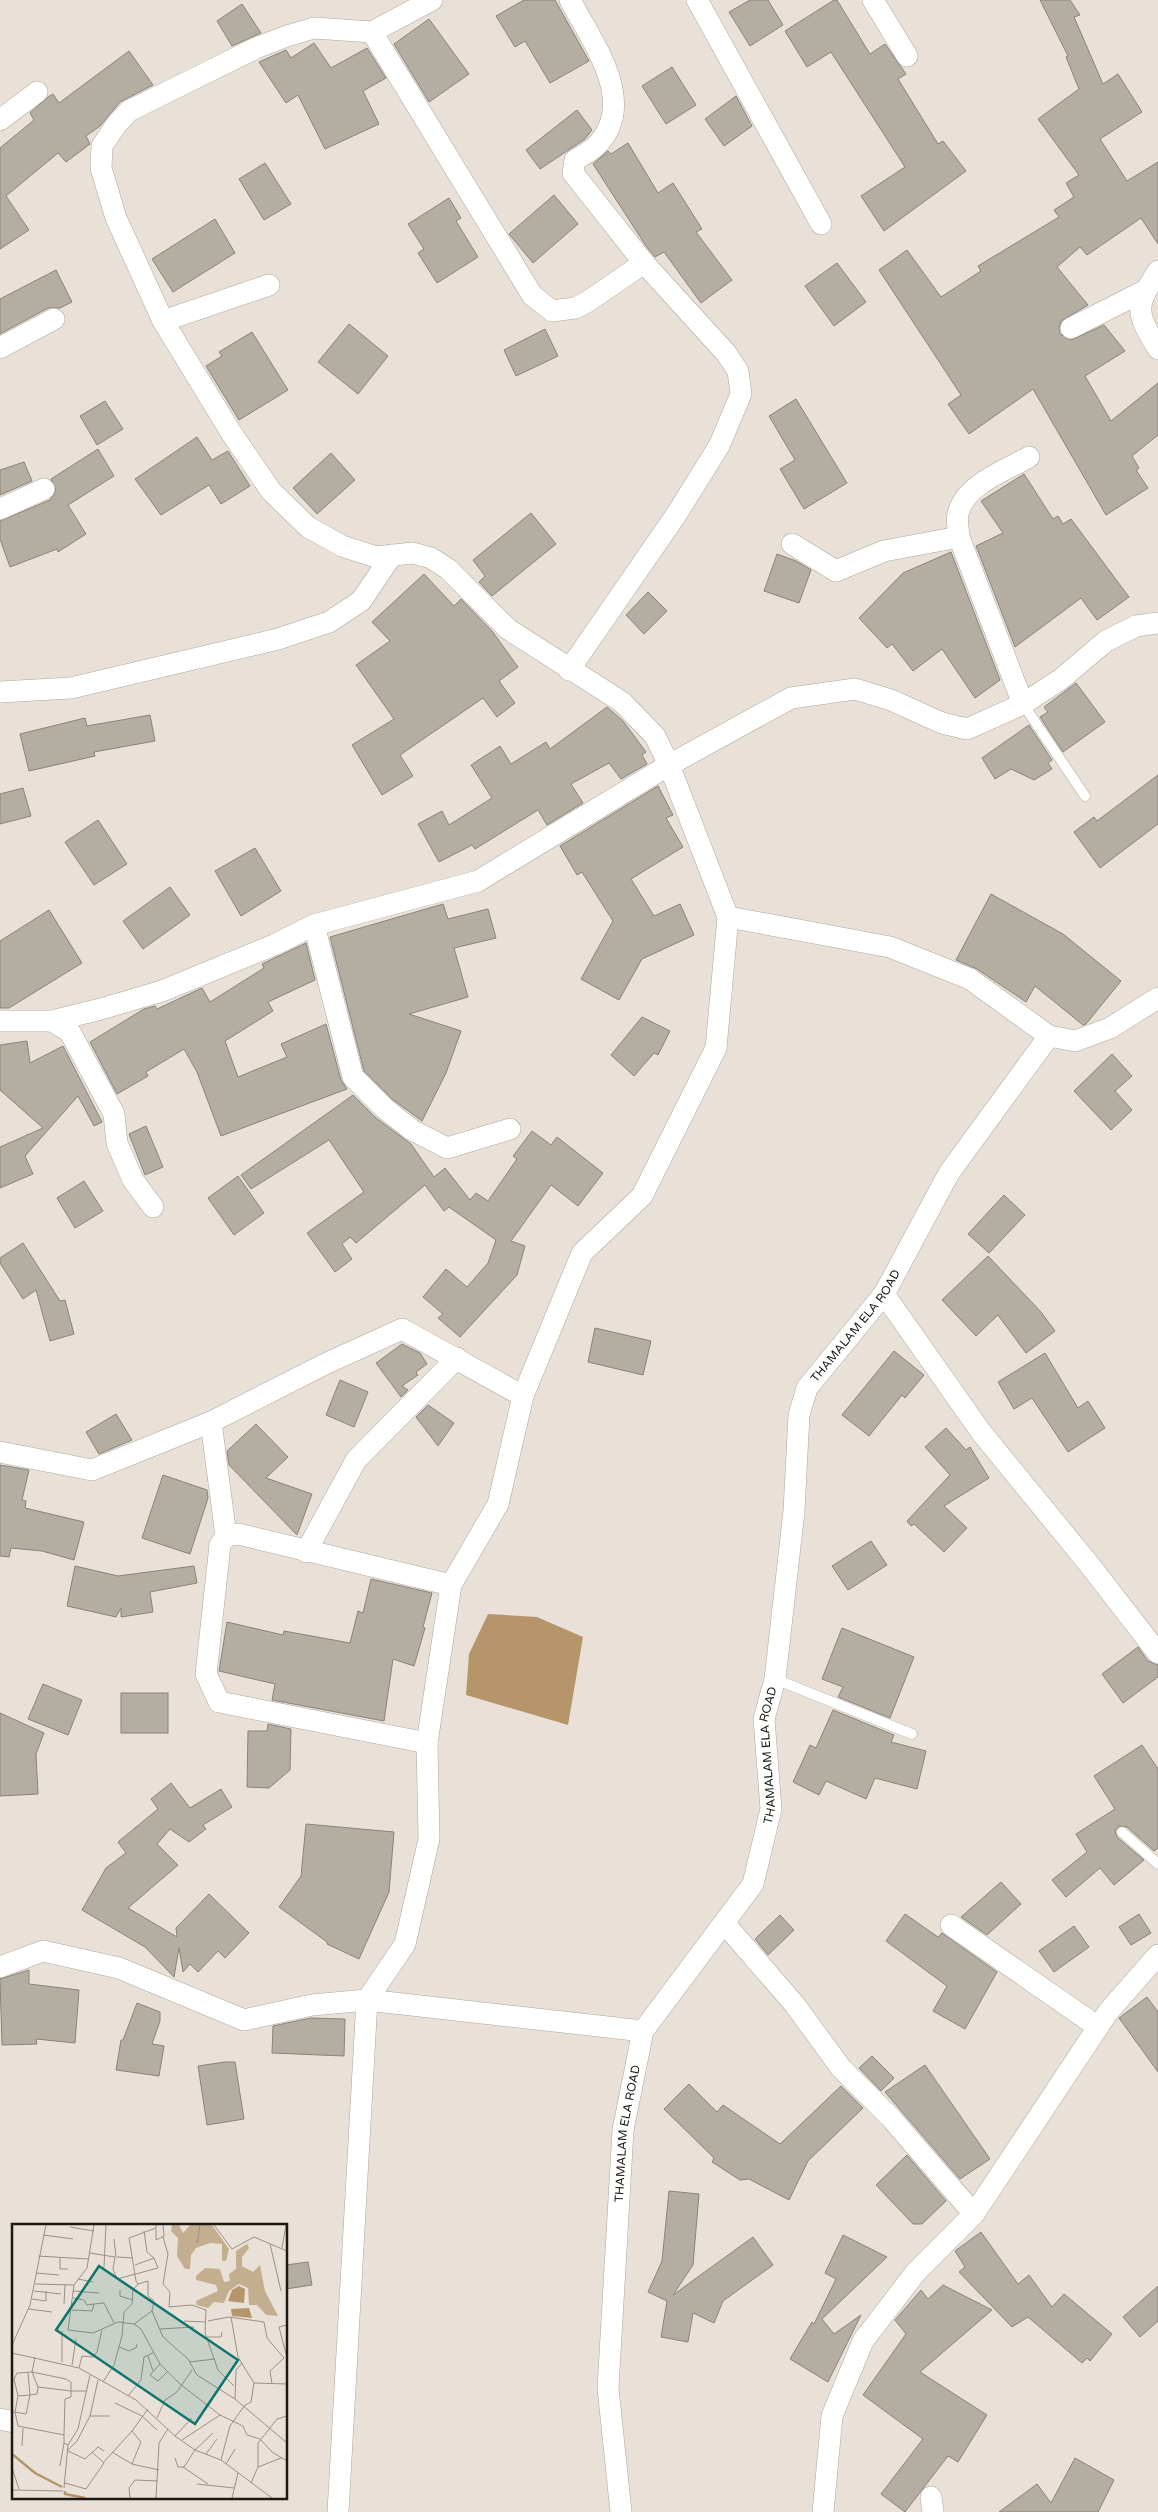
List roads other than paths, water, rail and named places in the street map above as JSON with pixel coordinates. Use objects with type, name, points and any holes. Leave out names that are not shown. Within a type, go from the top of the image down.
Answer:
[{"type":"street","points":[[338,2512],[367,2000],[405,1944],[429,1839],[428,1743],[451,1585],[498,1504],[523,1396],[582,1253],[642,1196],[716,1048],[728,917],[669,765],[655,736],[622,702],[569,670],[508,629],[448,569],[431,558],[413,553],[376,557],[342,546],[308,527],[271,491],[232,434],[163,321],[116,218],[101,168],[102,146],[116,124],[129,111],[182,83],[256,48],[287,36],[314,28],[372,32],[432,0]]},
{"type":"street","points":[[569,670],[676,515],[719,446],[741,394],[738,371],[726,353],[644,263],[573,173],[576,160],[595,147],[612,122],[614,101],[609,74],[570,0]]},
{"type":"street","points":[[697,0],[821,224]]},
{"type":"street","points":[[872,0],[907,56]]},
{"type":"street","points":[[372,32],[532,294],[552,311],[575,308],[597,296],[644,263]]},
{"type":"street","points":[[0,120],[37,92]]},
{"type":"street","points":[[1158,271],[1142,296],[1140,314],[1158,349]]},
{"type":"street","points":[[163,321],[269,284]]},
{"type":"street","points":[[1071,328],[1146,290]]},
{"type":"street","points":[[0,348],[54,319]]},
{"type":"street","points":[[1023,704],[960,537],[957,516],[962,502],[970,491],[1029,457]]},
{"type":"street","points":[[0,510],[44,489]]},
{"type":"street","points":[[792,544],[836,570],[884,551],[960,537]]},
{"type":"street","points":[[0,692],[71,688],[278,639],[329,622],[361,601],[392,555]]},
{"type":"street","points":[[0,1020],[52,1021],[162,991],[274,945],[314,925],[478,881],[669,765],[791,698],[855,690],[891,700],[942,723],[967,729],[1023,704],[1061,679],[1106,641],[1136,626],[1158,623]]},
{"type":"street","points":[[728,917],[890,947],[970,979],[1049,1036],[1075,1041],[1110,1028],[1158,998]]},
{"type":"street","points":[[314,925],[353,1077],[384,1108],[412,1130],[447,1148],[510,1129]]},
{"type":"street","points":[[52,1021],[70,1032],[114,1114],[117,1143],[134,1180],[153,1207]]},
{"type":"street","name":"THAMALAM ELA ROAD","points":[[620,2512],[608,2388],[623,2130],[643,2031],[725,1924],[753,1884],[771,1808],[764,1719],[775,1679],[794,1511],[799,1415],[807,1388],[884,1294],[950,1173],[1049,1036]]},
{"type":"street","points":[[884,1294],[981,1432],[1088,1563],[1158,1653]]},
{"type":"street","points":[[0,1452],[92,1470],[211,1422],[325,1364],[402,1329],[523,1396]]},
{"type":"street","points":[[306,1552],[356,1460],[457,1358]]},
{"type":"street","points":[[211,1422],[226,1536],[220,1545],[206,1674],[219,1702],[428,1743]]},
{"type":"street","points":[[226,1536],[238,1534],[306,1552],[451,1585]]},
{"type":"street","points":[[725,1924],[795,2005],[841,2068],[891,2118],[974,2214]]},
{"type":"street","points":[[951,1925],[1098,2027]]},
{"type":"street","points":[[0,1967],[43,1951],[119,1968],[244,2020],[312,2005],[367,2000],[643,2031]]},
{"type":"street","points":[[823,2512],[832,2416],[863,2341],[916,2272],[974,2214],[1108,2012],[1158,1956]]},
{"type":"lane","points":[[1023,704],[1085,796]]},
{"type":"lane","points":[[775,1679],[912,1734]]},
{"type":"lane","points":[[1122,1832],[1158,1864]]}]
